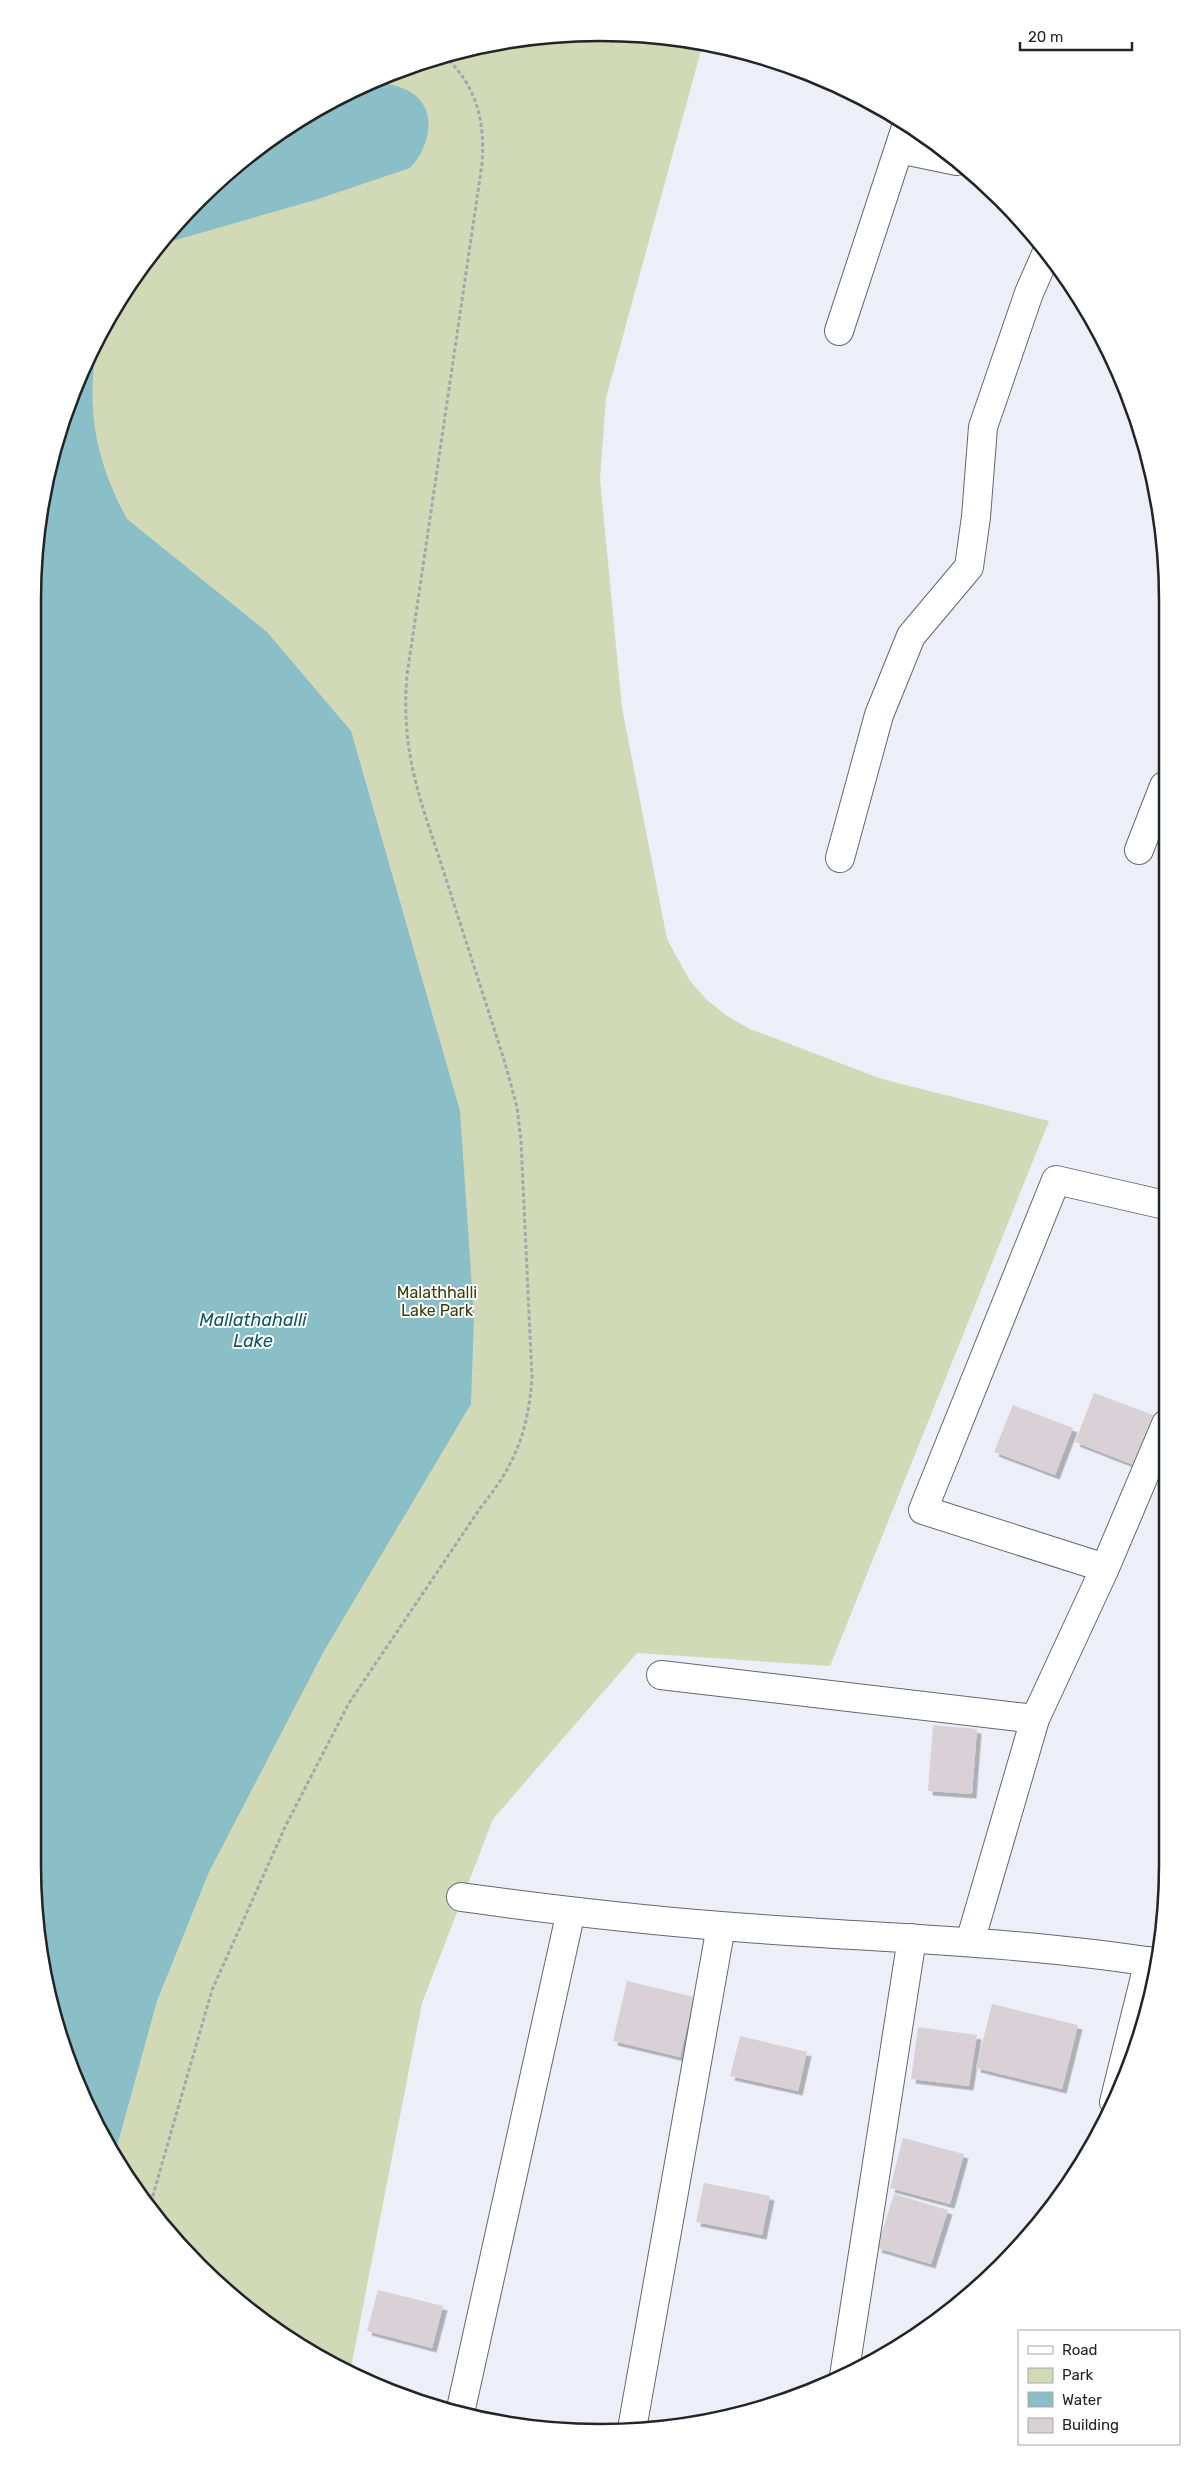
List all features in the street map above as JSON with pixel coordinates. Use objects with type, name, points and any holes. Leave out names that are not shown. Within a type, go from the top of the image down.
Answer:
[{"type":"street","points":[[838,331],[903,138],[929,149]]},
{"type":"street","points":[[840,858],[879,715],[911,636],[969,567],[976,517],[983,426],[1029,293],[1044,261]]},
{"type":"street","points":[[1139,850],[1159,799]]},
{"type":"street","points":[[1105,1568],[923,1510],[1056,1180],[1159,1204]]},
{"type":"street","points":[[970,1942],[1035,1719],[1105,1568],[1159,1441]]},
{"type":"street","points":[[661,1675],[1035,1719]]},
{"type":"street","points":[[461,1898],[571,1912],[721,1926],[970,1942],[1150,1962]]},
{"type":"street","points":[[461,2406],[571,1912]]},
{"type":"street","points":[[633,2423],[721,1926]]},
{"type":"street","points":[[845,2367],[912,1938]]},
{"type":"path","points":[[152,2198],[212,1990],[286,1826],[350,1703],[481,1507],[500,1484],[520,1444],[530,1404],[532,1378],[524,1174],[517,1107],[502,1054],[416,790],[406,737],[404,706],[482,164],[484,138],[480,113],[471,89],[450,61]]},
{"type":"green space","name":"Malathhalli Lake Park","points":[[563,42],[637,42],[673,46],[701,51],[606,398],[600,479],[622,708],[667,939],[690,981],[707,1000],[727,1016],[750,1029],[882,1079],[1049,1121],[830,1666],[637,1653],[493,1819],[422,2003],[352,2365],[290,2330],[232,2285],[180,2233],[135,2175],[99,2112],[71,2045],[60,2010],[46,1938],[42,1902],[41,1865],[41,600],[42,563],[46,527],[60,455],[71,420],[99,353],[116,321],[135,290],[180,232],[205,205],[260,157],[290,135],[353,99],[420,71],[455,60],[527,46]]},
{"type":"water","points":[[387,84],[412,93],[426,110],[428,130],[422,150],[410,168],[315,200],[173,241],[205,205],[232,180],[290,135],[353,99]]},
{"type":"water","name":"Mallathahalli Lake","points":[[95,363],[93,412],[96,434],[107,476],[127,519],[267,632],[351,731],[460,1111],[474,1317],[471,1404],[324,1651],[209,1872],[157,2001],[117,2146],[84,2079],[60,2010],[46,1938],[42,1902],[41,1865],[42,563],[52,491],[60,455],[71,420]]},
{"type":"building","points":[[1094,1393],[1158,1417],[1139,1467],[1075,1442]]},
{"type":"building","points":[[1013,1405],[1073,1428],[1055,1475],[994,1452]]},
{"type":"building","points":[[933,1725],[977,1729],[972,1794],[928,1791]]},
{"type":"building","points":[[627,1981],[694,1997],[680,2057],[613,2041]]},
{"type":"building","points":[[992,2004],[1078,2025],[1062,2089],[976,2068]]},
{"type":"building","points":[[918,2027],[977,2035],[969,2086],[911,2079]]},
{"type":"building","points":[[740,2036],[807,2052],[798,2091],[730,2076]]},
{"type":"building","points":[[903,2138],[964,2154],[950,2204],[890,2188]]},
{"type":"building","points":[[704,2183],[770,2196],[762,2235],[696,2222]]},
{"type":"building","points":[[894,2194],[948,2210],[931,2264],[877,2248]]},
{"type":"building","points":[[378,2290],[443,2306],[432,2348],[367,2331]]}]
